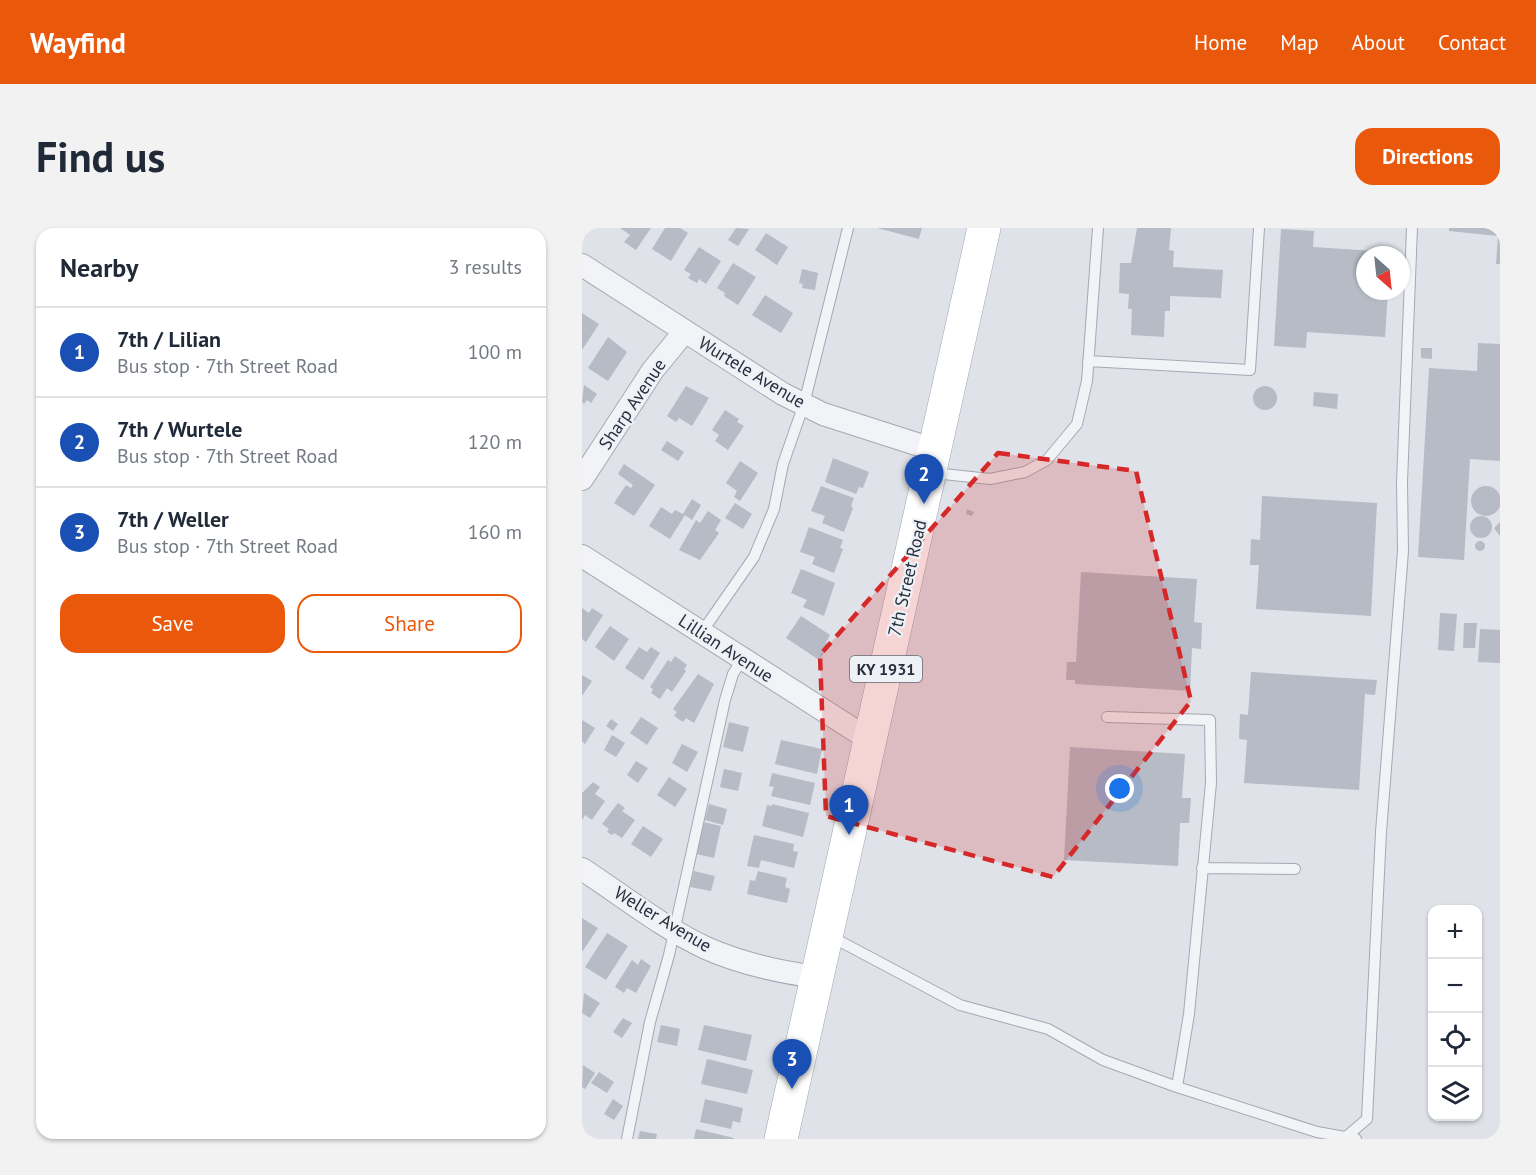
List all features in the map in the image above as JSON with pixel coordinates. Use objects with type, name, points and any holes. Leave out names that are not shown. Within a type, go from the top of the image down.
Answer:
[{"type":"main road","name":"7th Street Road","points":[[781,1139],[984,228]]},
{"type":"street","name":"Wurtele Avenue","points":[[582,265],[804,404],[933,461]]},
{"type":"street","name":"Sharp Avenue","points":[[582,479],[653,370],[685,331]]},
{"type":"street","name":"Lillian Avenue","points":[[582,556],[870,740]]},
{"type":"street","name":"Weller Avenue","points":[[582,869],[704,947],[732,959],[778,972],[817,976]]},
{"type":"lane","points":[[702,632],[754,557],[774,509],[783,464],[804,404],[848,228]]},
{"type":"lane","points":[[933,461],[962,477],[1006,478],[1047,460],[1077,424],[1081,413],[1088,361],[1098,228]]},
{"type":"lane","points":[[1088,361],[1250,370],[1259,228]]},
{"type":"lane","points":[[826,934],[960,1005],[1048,1029],[1103,1060],[1177,1087],[1317,1132],[1352,1137],[1366,1119],[1382,832],[1403,551],[1402,482],[1412,228]]},
{"type":"lane","points":[[627,1139],[650,1022],[675,929],[730,681],[743,658]]},
{"type":"lane","points":[[1107,717],[1210,720],[1211,783],[1189,1014],[1177,1087]]},
{"type":"lane","points":[[1202,868],[1295,869]]},
{"type":"highlighted area","points":[[998,453],[1136,471],[1191,701],[1053,877],[826,816],[820,655]]},
{"type":"building","points":[[620,228],[651,228],[636,250],[624,242],[630,235]]},
{"type":"building","points":[[665,228],[680,228],[688,233],[671,261],[652,249]]},
{"type":"building","points":[[736,228],[749,229],[738,246],[728,240]]},
{"type":"building","points":[[877,228],[922,228],[919,239]]},
{"type":"building","points":[[1137,228],[1171,228],[1169,250],[1174,251],[1173,267],[1223,270],[1221,298],[1170,296],[1170,311],[1165,311],[1164,337],[1131,335],[1132,309],[1128,309],[1129,294],[1119,293],[1120,263],[1131,263]]},
{"type":"building","points":[[1449,228],[1500,228],[1500,264],[1496,264],[1498,236],[1449,231]]},
{"type":"building","points":[[1281,229],[1314,231],[1313,247],[1356,250],[1356,300],[1387,300],[1385,337],[1307,332],[1306,348],[1274,346]]},
{"type":"building","points":[[766,233],[788,247],[777,265],[755,250]]},
{"type":"building","points":[[699,247],[721,261],[706,284],[699,279],[697,283],[688,278],[691,274],[684,270]]},
{"type":"building","points":[[733,263],[756,277],[738,305],[724,296],[725,293],[717,288]]},
{"type":"building","points":[[802,269],[818,273],[815,290],[802,288],[803,284],[799,283]]},
{"type":"building","points":[[765,295],[793,313],[781,333],[752,315]]},
{"type":"building","points":[[582,313],[599,324],[582,350]]},
{"type":"building","points":[[608,337],[627,352],[608,381],[588,368]]},
{"type":"building","points":[[1478,343],[1500,344],[1500,461],[1470,459],[1464,560],[1418,557],[1429,368],[1477,371]]},
{"type":"building","points":[[1421,348],[1432,348],[1432,359],[1421,358]]},
{"type":"building","points":[[584,385],[597,394],[591,403],[587,400],[584,404],[582,402]]},
{"type":"building","points":[[686,386],[709,398],[692,426],[679,418],[676,422],[667,416]]},
{"type":"building","points":[[1265,386],[1274,389],[1277,398],[1274,407],[1265,410],[1256,407],[1253,398],[1256,389]]},
{"type":"building","points":[[1314,392],[1338,394],[1337,409],[1313,406]]},
{"type":"building","points":[[725,410],[739,419],[737,422],[744,426],[728,450],[715,441],[719,435],[712,430]]},
{"type":"building","points":[[667,441],[684,452],[678,461],[661,450]]},
{"type":"building","points":[[833,458],[869,472],[863,488],[859,487],[856,494],[825,482]]},
{"type":"building","points":[[740,461],[758,473],[740,501],[734,497],[737,491],[726,483]]},
{"type":"building","points":[[624,464],[655,485],[634,516],[614,503],[626,485],[631,488],[633,485],[618,474]]},
{"type":"building","points":[[821,486],[854,498],[851,506],[853,508],[844,532],[822,523],[825,516],[811,511]]},
{"type":"building","points":[[1486,486],[1497,490],[1501,501],[1497,512],[1486,516],[1475,512],[1471,501],[1475,490]]},
{"type":"building","points":[[1262,496],[1377,503],[1371,616],[1256,609],[1259,565],[1250,565],[1251,539],[1260,540]]},
{"type":"building","points":[[692,499],[701,505],[692,520],[685,515],[670,539],[649,526],[661,507],[672,514],[675,510],[683,514]]},
{"type":"building","points":[[735,503],[752,514],[743,529],[725,518]]},
{"type":"building","points":[[967,509],[974,512],[972,516],[966,514]]},
{"type":"building","points":[[708,511],[721,520],[715,530],[719,533],[700,560],[679,550],[696,520],[700,523]]},
{"type":"building","points":[[1481,516],[1489,519],[1492,527],[1489,535],[1481,538],[1473,535],[1470,527],[1473,519]]},
{"type":"building","points":[[1500,522],[1500,536],[1494,528]]},
{"type":"building","points":[[809,527],[843,540],[840,548],[843,549],[834,573],[812,564],[815,557],[800,552]]},
{"type":"building","points":[[1480,541],[1484,542],[1484,550],[1480,551],[1476,550],[1475,546],[1476,542]]},
{"type":"building","points":[[801,569],[835,583],[824,616],[803,607],[807,600],[791,593]]},
{"type":"building","points":[[1081,572],[1197,579],[1194,622],[1202,623],[1201,649],[1192,648],[1190,691],[1075,684],[1075,680],[1066,680],[1067,662],[1076,662]]},
{"type":"building","points":[[582,608],[589,613],[592,608],[603,615],[586,642],[582,639]]},
{"type":"building","points":[[1440,613],[1457,614],[1454,651],[1438,650]]},
{"type":"building","points":[[801,616],[830,635],[826,643],[829,645],[819,660],[786,638]]},
{"type":"building","points":[[1464,623],[1477,623],[1475,648],[1463,648]]},
{"type":"building","points":[[610,626],[629,639],[614,661],[595,647]]},
{"type":"building","points":[[1480,629],[1500,630],[1500,663],[1478,662]]},
{"type":"building","points":[[639,647],[647,652],[651,647],[660,653],[643,680],[625,668]]},
{"type":"building","points":[[675,656],[687,665],[684,669],[686,671],[672,692],[667,688],[660,699],[651,693],[653,689],[650,687],[668,660],[671,662]]},
{"type":"building","points":[[1251,672],[1377,680],[1375,695],[1365,694],[1359,790],[1244,783],[1247,740],[1239,739],[1240,714],[1248,715]]},
{"type":"building","points":[[698,674],[714,684],[694,723],[686,718],[683,722],[674,716],[677,712],[673,709]]},
{"type":"building","points":[[582,675],[592,681],[582,696]]},
{"type":"building","points":[[641,717],[658,728],[647,745],[630,733]]},
{"type":"building","points":[[611,719],[618,724],[613,731],[606,726]]},
{"type":"building","points":[[582,720],[595,728],[585,744],[582,741]]},
{"type":"building","points":[[729,722],[749,727],[743,752],[723,747]]},
{"type":"building","points":[[612,735],[625,743],[616,757],[604,750]]},
{"type":"building","points":[[781,740],[822,749],[817,774],[775,764]]},
{"type":"building","points":[[682,744],[698,752],[687,772],[672,763]]},
{"type":"building","points":[[1070,747],[1185,754],[1182,798],[1191,798],[1189,823],[1180,823],[1178,866],[1064,860]]},
{"type":"building","points":[[636,761],[648,768],[638,783],[627,775]]},
{"type":"building","points":[[724,769],[742,773],[738,791],[720,787]]},
{"type":"building","points":[[772,773],[815,783],[810,805],[771,796],[774,787],[769,786]]},
{"type":"building","points":[[669,777],[687,789],[675,807],[657,795]]},
{"type":"building","points":[[593,782],[600,787],[595,794],[605,801],[592,820],[585,815],[582,820],[582,793]]},
{"type":"building","points":[[618,803],[625,808],[622,811],[635,820],[622,838],[607,832],[609,829],[602,824]]},
{"type":"building","points":[[709,804],[727,809],[723,825],[705,820]]},
{"type":"building","points":[[772,804],[809,813],[803,837],[762,826],[767,805],[772,806]]},
{"type":"building","points":[[703,822],[721,826],[714,858],[696,854]]},
{"type":"building","points":[[643,826],[663,839],[651,857],[631,844]]},
{"type":"building","points":[[754,835],[794,844],[793,851],[798,852],[794,868],[761,860],[759,868],[747,866]]},
{"type":"building","points":[[694,871],[715,876],[711,891],[690,887]]},
{"type":"building","points":[[758,871],[787,878],[785,887],[790,889],[787,903],[747,894],[750,880],[755,881]]},
{"type":"building","points":[[582,918],[598,928],[582,952]]},
{"type":"building","points":[[607,933],[628,946],[606,980],[585,967]]},
{"type":"building","points":[[641,959],[651,966],[636,993],[627,988],[624,993],[615,987],[632,960],[638,965]]},
{"type":"building","points":[[584,993],[600,1003],[590,1018],[582,1013]]},
{"type":"building","points":[[623,1018],[632,1023],[622,1038],[613,1032]]},
{"type":"building","points":[[661,1025],[680,1029],[677,1046],[657,1042]]},
{"type":"building","points":[[704,1025],[752,1035],[746,1061],[698,1050]]},
{"type":"building","points":[[707,1059],[753,1070],[747,1094],[701,1084]]},
{"type":"building","points":[[583,1065],[595,1073],[585,1089],[582,1087]]},
{"type":"building","points":[[599,1072],[614,1082],[607,1093],[591,1083]]},
{"type":"building","points":[[613,1099],[623,1106],[614,1120],[604,1114]]},
{"type":"building","points":[[705,1099],[743,1108],[740,1123],[733,1121],[731,1129],[700,1122]]},
{"type":"building","points":[[696,1129],[734,1138],[734,1139],[694,1139]]},
{"type":"building","points":[[640,1131],[657,1134],[656,1139],[638,1139]]},
{"type":"place","name":"7th / Wurtele","points":[[924,504]]},
{"type":"place","name":"7th / Lilian","points":[[849,835]]},
{"type":"place","name":"7th / Weller","points":[[792,1089]]}]
